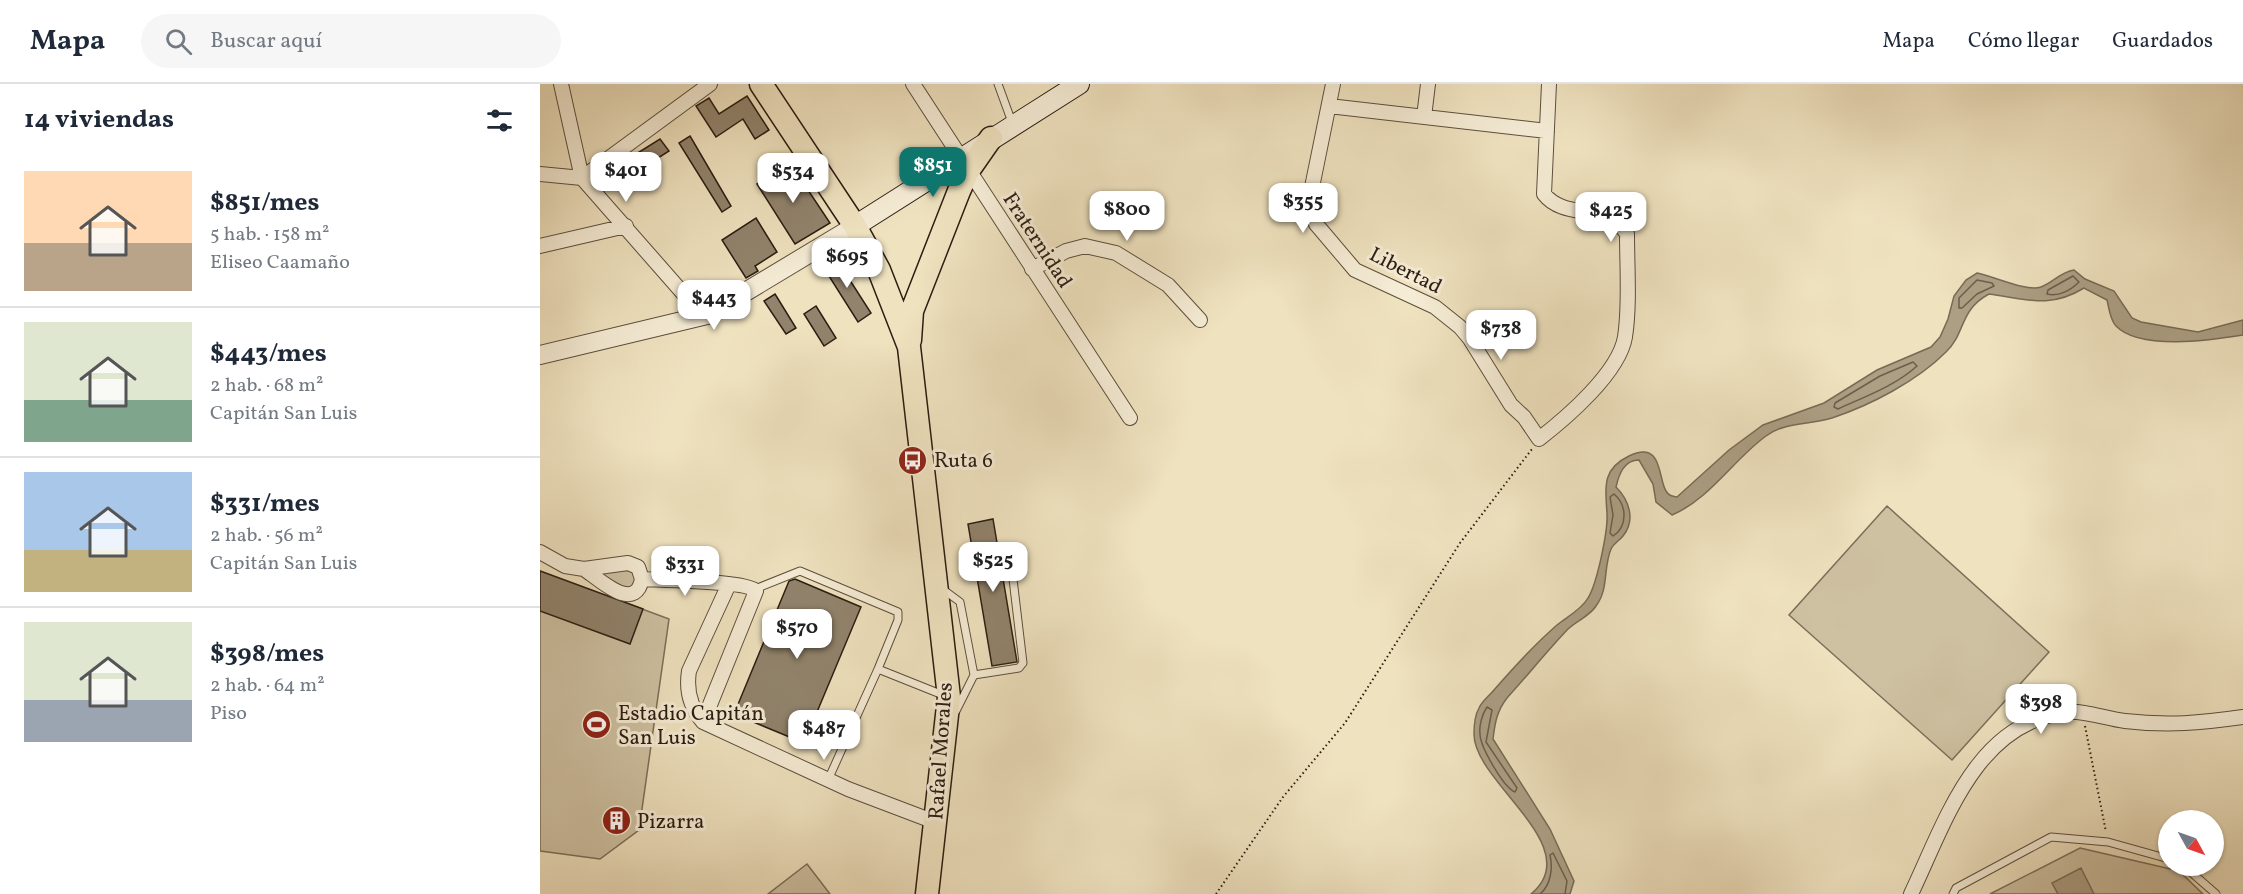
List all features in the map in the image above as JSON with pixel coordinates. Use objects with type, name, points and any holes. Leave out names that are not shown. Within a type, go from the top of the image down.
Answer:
[{"type":"main road","name":"Rafael Morales","points":[[761,84],[855,226],[879,270],[909,347],[949,697],[927,894]]},
{"type":"main road","points":[[855,226],[963,164],[991,138],[1079,84]]},
{"type":"main road","points":[[909,347],[912,311],[963,164]]},
{"type":"street","points":[[561,84],[582,178],[703,316]]},
{"type":"street","points":[[540,174],[582,178],[710,84]]},
{"type":"street","name":"Fraternidad","points":[[913,84],[1130,418]]},
{"type":"street","name":"Libertad","points":[[1333,84],[1309,202],[1316,224],[1355,270],[1435,307],[1460,327],[1470,339],[1510,405],[1524,417],[1539,439]]},
{"type":"street","points":[[1424,117],[1428,84]]},
{"type":"street","points":[[1539,439],[1568,417],[1593,389],[1612,365],[1625,339],[1627,234],[1622,225],[1611,217],[1557,206],[1544,194],[1549,84]]},
{"type":"street","points":[[1329,106],[1547,131]]},
{"type":"street","points":[[540,246],[626,226]]},
{"type":"street","points":[[540,355],[703,316],[855,226]]},
{"type":"street","points":[[1032,269],[1066,251],[1085,246],[1116,253],[1168,285],[1200,320]]},
{"type":"street","points":[[540,552],[565,566],[584,568],[628,562],[638,567],[642,579],[638,590],[625,595],[584,568]]},
{"type":"street","points":[[642,579],[729,584],[755,589],[756,593],[703,722]]},
{"type":"street","points":[[729,584],[689,671],[687,686],[691,704],[703,722],[828,780],[935,822]]},
{"type":"street","points":[[1911,894],[1961,789],[1995,744],[2031,721],[2068,711],[2125,721],[2186,726],[2243,717]]},
{"type":"lane","points":[[998,84],[1012,125]]},
{"type":"lane","points":[[974,675],[1019,668],[1023,663],[1010,554]]},
{"type":"lane","points":[[755,589],[800,571],[898,612],[898,620],[878,669],[828,780]]},
{"type":"lane","points":[[936,585],[960,602],[974,675],[945,732]]},
{"type":"lane","points":[[878,669],[949,697]]},
{"type":"lane","points":[[1953,894],[1956,888],[2051,837],[2108,842],[2158,856]]},
{"type":"lane","points":[[2195,876],[2216,894]]},
{"type":"path","points":[[1216,894],[1283,797],[1345,723],[1460,543],[1539,439]]},
{"type":"path","points":[[2083,714],[2108,842]]},
{"type":"shaded area","points":[[1887,506],[2049,652],[1952,760],[1789,615]]},
{"type":"shaded area","points":[[628,567],[637,576],[632,587],[625,588],[602,575],[604,573]]},
{"type":"shaded area","name":"Estadio Capitán San Luis","points":[[540,571],[669,619],[639,830],[600,859],[540,851]]},
{"type":"shaded area","points":[[2080,848],[2158,866],[2158,876],[2184,876],[2203,894],[1990,894]]},
{"type":"shaded area","points":[[807,864],[830,894],[768,894]]},
{"type":"water","points":[[2074,270],[2085,279],[2114,291],[2132,318],[2141,322],[2198,332],[2243,320],[2243,335],[2177,342],[2142,339],[2127,334],[2116,326],[2107,300],[2084,288],[2060,298],[2038,301],[1989,294],[1972,307],[1957,337],[1946,352],[1921,373],[1893,391],[1847,413],[1773,431],[1698,499],[1672,515],[1656,502],[1653,484],[1639,460],[1626,465],[1616,487],[1627,504],[1629,523],[1623,536],[1611,549],[1600,599],[1590,613],[1568,629],[1507,698],[1496,722],[1493,739],[1550,829],[1574,881],[1570,894],[1531,894],[1545,876],[1546,856],[1538,836],[1491,773],[1479,753],[1474,734],[1476,717],[1482,703],[1524,656],[1588,598],[1595,581],[1604,544],[1607,522],[1606,489],[1609,474],[1613,468],[1629,456],[1640,452],[1648,453],[1654,456],[1666,491],[1669,495],[1677,497],[1729,450],[1763,425],[1824,403],[1877,370],[1931,347],[1940,337],[1954,296],[1966,280],[1977,273],[2019,286],[2035,288]]},
{"type":"water","points":[[2081,868],[2094,894],[2058,894],[2052,883]]},
{"type":"building","points":[[747,96],[769,130],[755,139],[743,119],[716,137],[696,106],[709,98],[719,114]]},
{"type":"building","points":[[690,136],[731,206],[722,212],[679,143]]},
{"type":"building","points":[[660,139],[669,151],[644,167],[636,154]]},
{"type":"building","points":[[790,163],[830,223],[795,244],[757,184]]},
{"type":"building","points":[[756,218],[777,252],[755,266],[758,271],[746,278],[722,240]]},
{"type":"building","points":[[835,257],[871,313],[858,322],[822,265]]},
{"type":"building","points":[[775,294],[796,328],[786,334],[764,301]]},
{"type":"building","points":[[816,306],[836,338],[824,346],[804,314]]},
{"type":"building","points":[[993,519],[1017,662],[992,666],[968,524]]},
{"type":"building","points":[[540,571],[643,609],[630,644],[540,611]]},
{"type":"building","points":[[795,579],[861,607],[804,743],[734,714],[789,581]]},
{"type":"place","name":"Ruta 6","points":[[913,460]]},
{"type":"place","name":"Estadio Capitán San Luis","points":[[597,725]]},
{"type":"place","name":"Pizarra","points":[[616,821]]}]
